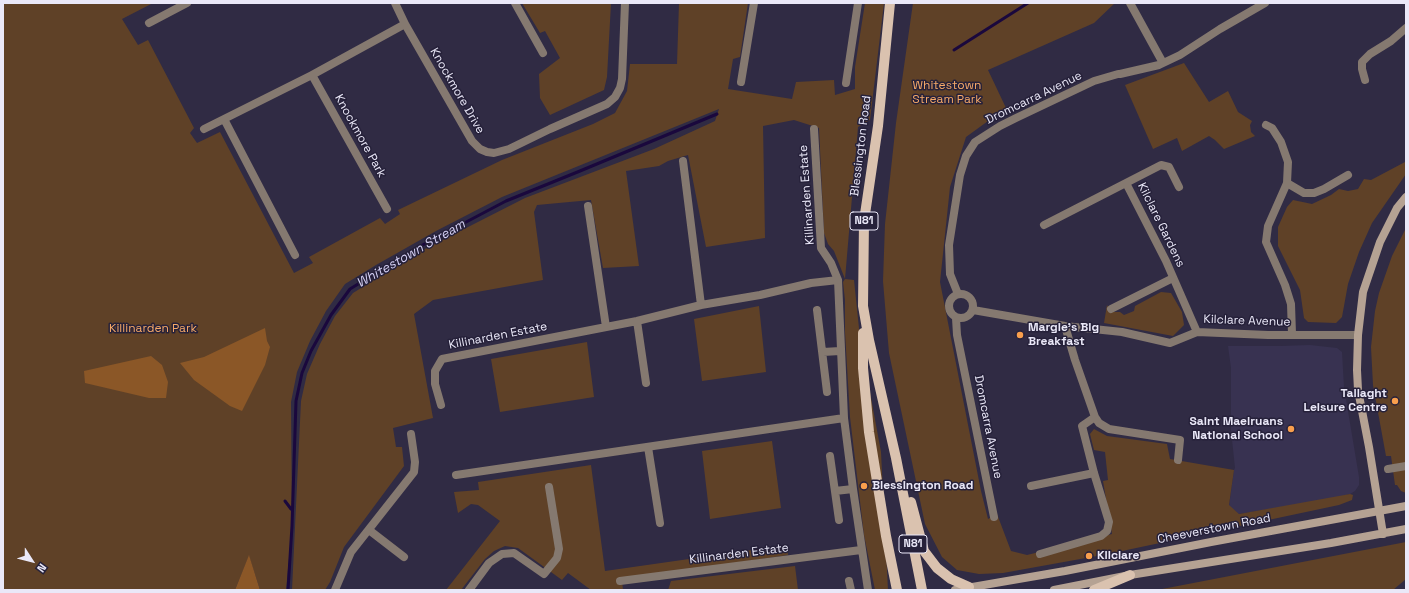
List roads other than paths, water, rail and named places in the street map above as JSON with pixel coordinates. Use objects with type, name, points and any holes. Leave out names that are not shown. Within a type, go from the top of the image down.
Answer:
[{"type":"main road","name":"Blessington Road","points":[[890,3],[878,126],[864,221],[863,368],[869,432],[886,536],[897,590]]},
{"type":"main road","points":[[1383,534],[1358,390],[1358,335],[1363,292],[1380,242],[1397,208],[1406,197]]},
{"type":"main road","name":"Blessington Road","points":[[864,317],[896,458],[922,590]]},
{"type":"main road","points":[[896,458],[910,496],[924,551],[937,568],[951,578],[969,587]]},
{"type":"main road","name":"Cheeverstown Road","points":[[955,590],[1066,571],[1211,542],[1406,506]]},
{"type":"main road","points":[[1054,590],[1130,574],[1383,534],[1406,529]]},
{"type":"main road","points":[[1094,590],[1130,574]]},
{"type":"street","points":[[149,23],[187,3]]},
{"type":"street","name":"Knockmore Drive","points":[[396,3],[405,24],[472,141],[480,149],[494,153],[509,149],[588,113],[607,104],[615,97],[620,88],[622,79],[625,3]]},
{"type":"street","points":[[515,3],[543,53]]},
{"type":"street","points":[[741,82],[754,3]]},
{"type":"street","points":[[846,82],[858,3]]},
{"type":"street","points":[[1130,3],[1163,63]]},
{"type":"street","name":"Dromcarra Avenue","points":[[958,294],[950,274],[949,245],[960,175],[966,156],[975,142],[1010,120],[1094,81],[1163,63],[1180,55],[1220,29],[1265,3]]},
{"type":"street","points":[[204,129],[312,75],[405,24]]},
{"type":"street","points":[[1365,80],[1362,62],[1370,54],[1391,41],[1406,28]]},
{"type":"street","name":"Knockmore Park","points":[[312,75],[387,209]]},
{"type":"street","points":[[224,119],[296,255]]},
{"type":"street","points":[[1266,125],[1272,128],[1281,142],[1288,162],[1287,183],[1268,226],[1266,242],[1285,285],[1291,304],[1292,334]]},
{"type":"street","name":"Killinarden Estate","points":[[814,130],[821,248],[831,263],[838,280],[844,418],[852,489],[868,590]]},
{"type":"street","points":[[683,161],[701,305]]},
{"type":"street","name":"Kilclare Gardens","points":[[1044,225],[1161,165],[1169,167],[1179,187]]},
{"type":"street","points":[[1287,183],[1304,193],[1314,193],[1348,175]]},
{"type":"street","name":"Kilclare Gardens","points":[[1126,183],[1173,278],[1197,332]]},
{"type":"street","points":[[588,206],[606,327]]},
{"type":"street","name":"Kilclare Gardens","points":[[1111,309],[1173,278]]},
{"type":"street","name":"Killinarden Estate","points":[[441,405],[435,384],[435,371],[442,359],[637,321],[701,305],[760,295],[811,283],[838,280]]},
{"type":"street","points":[[958,294],[965,295],[971,299],[974,306],[968,317],[960,319],[956,318],[950,312],[949,303],[954,296],[958,294]]},
{"type":"street","points":[[817,310],[827,392]]},
{"type":"street","name":"Kilclare Avenue","points":[[973,310],[1065,326],[1122,332],[1170,343],[1197,332],[1268,335],[1358,335]]},
{"type":"street","name":"Dromcarra Avenue","points":[[956,318],[957,335],[994,517]]},
{"type":"street","points":[[637,321],[646,383]]},
{"type":"street","points":[[1065,326],[1075,360],[1095,417],[1099,423],[1109,429],[1180,440],[1178,460]]},
{"type":"street","points":[[823,352],[840,351]]},
{"type":"street","points":[[1040,554],[1101,536],[1107,531],[1109,522],[1082,426],[1095,417]]},
{"type":"street","points":[[456,475],[844,418]]},
{"type":"street","points":[[335,590],[352,552],[414,472],[415,462],[411,434]]},
{"type":"street","points":[[648,447],[660,522]]},
{"type":"street","points":[[830,456],[839,520]]},
{"type":"street","points":[[1388,469],[1406,466]]},
{"type":"street","points":[[1031,486],[1094,473]]},
{"type":"street","points":[[468,590],[489,563],[502,554],[514,553],[544,574],[557,558],[559,548],[548,487]]},
{"type":"street","points":[[835,491],[852,489]]},
{"type":"street","points":[[369,530],[404,557]]},
{"type":"street","name":"Killinarden Estate","points":[[620,582],[861,550]]},
{"type":"waterway","name":"Whitestown Stream","points":[[954,50],[1028,3]]},
{"type":"waterway","name":"Whitestown Stream","points":[[288,590],[292,526],[296,401],[302,373],[311,351],[331,315],[350,289],[415,249],[506,201],[717,114]]},
{"type":"waterway","points":[[285,501],[291,509]]},
{"type":"place","name":"Margie's Big Breakfast","points":[[1020,335]]},
{"type":"place","name":"Tallaght Leisure Centre","points":[[1395,401]]},
{"type":"place","name":"Saint Maelruans National School","points":[[1291,429]]},
{"type":"place","name":"Blessington Road","points":[[864,486]]},
{"type":"place","name":"Kilclare","points":[[1089,556]]},
{"type":"park label","name":"Whitestown Stream Park","points":[[947,93]]},
{"type":"park label","name":"Killinarden Park","points":[[153,329]]}]
